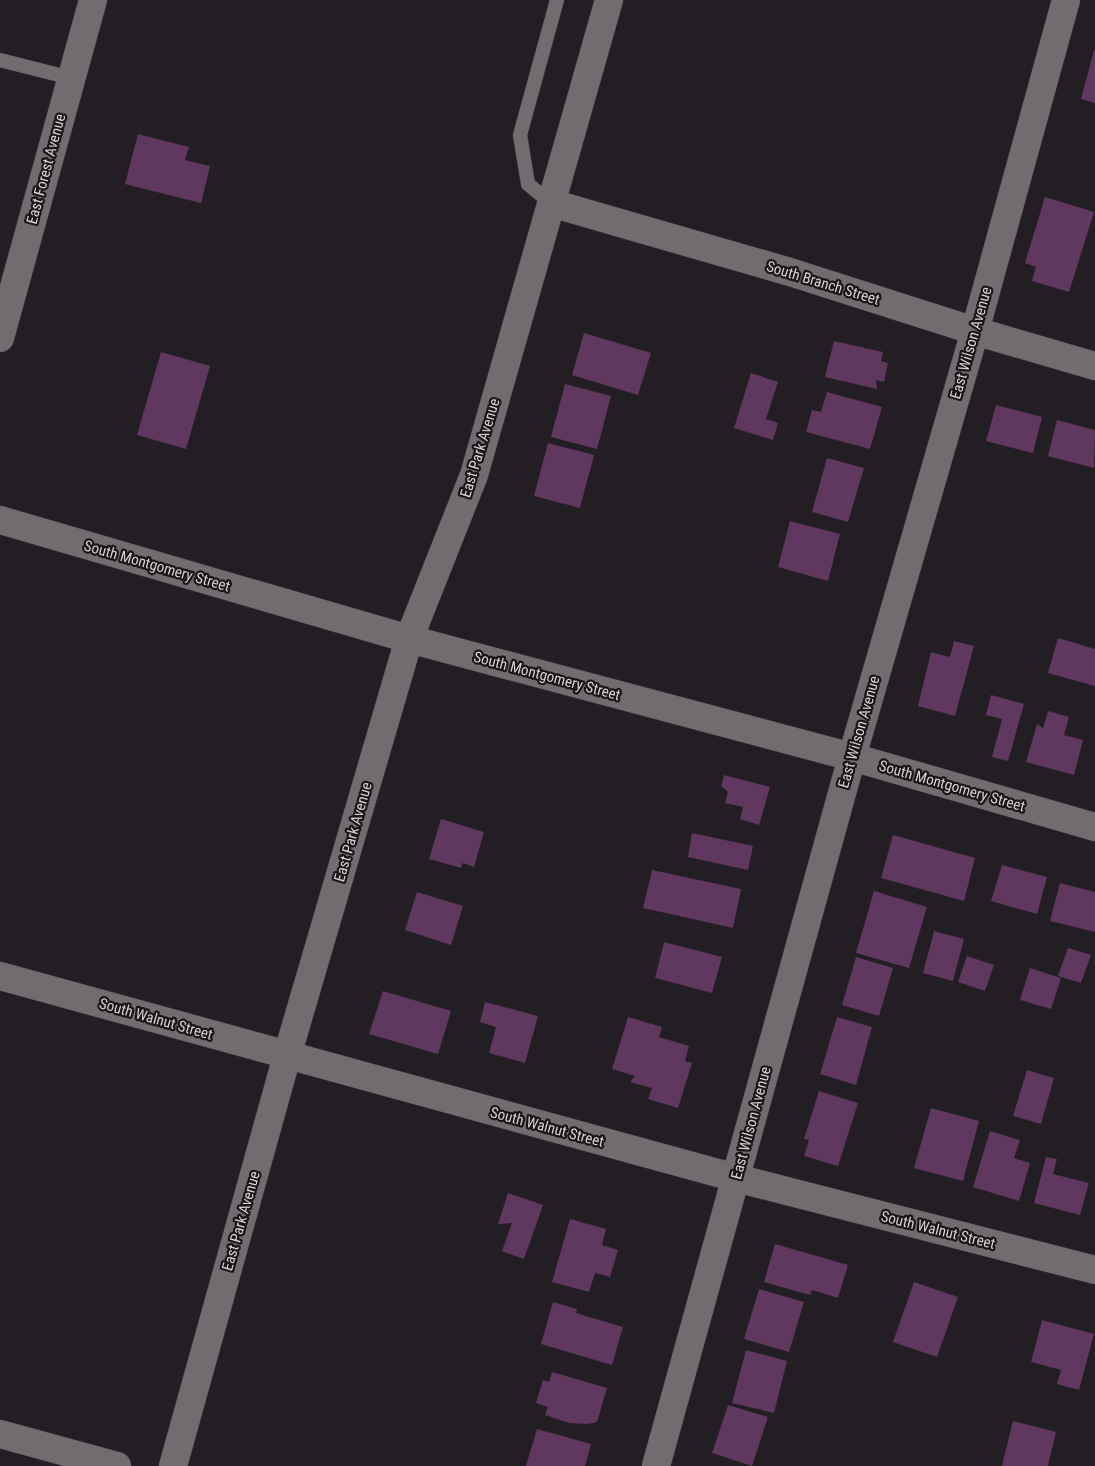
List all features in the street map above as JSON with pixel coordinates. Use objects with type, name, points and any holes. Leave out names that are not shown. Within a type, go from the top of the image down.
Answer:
[{"type":"street","name":"East Forest Avenue","points":[[0,338],[93,0]]},
{"type":"street","name":"East Park Avenue","points":[[173,1466],[287,1056],[409,639],[474,475],[609,0]]},
{"type":"street","name":"East Wilson Avenue","points":[[656,1466],[852,757],[975,331],[1066,0]]},
{"type":"street","name":"South Branch Street","points":[[551,203],[790,272],[975,331],[1095,366]]},
{"type":"street","name":"South Montgomery Street","points":[[0,520],[409,639],[852,757],[1095,827]]},
{"type":"street","name":"South Walnut Street","points":[[0,976],[736,1178],[1095,1270]]},
{"type":"street","points":[[0,1434],[117,1466]]},
{"type":"lane","points":[[551,203],[528,184],[520,135],[557,0]]},
{"type":"lane","points":[[0,60],[71,78]]},
{"type":"building","points":[[1095,51],[1095,103],[1081,99]]},
{"type":"building","points":[[138,134],[189,147],[185,160],[210,166],[201,203],[125,184]]},
{"type":"building","points":[[1045,197],[1094,212],[1069,292],[1032,281],[1036,267],[1025,263]]},
{"type":"building","points":[[584,333],[651,353],[638,395],[572,375]]},
{"type":"building","points":[[834,341],[883,352],[881,361],[888,363],[884,382],[876,380],[877,389],[825,377]]},
{"type":"building","points":[[161,352],[210,366],[186,449],[137,435]]},
{"type":"building","points":[[751,373],[778,382],[766,419],[778,423],[773,440],[734,428]]},
{"type":"building","points":[[565,384],[611,396],[597,449],[551,437]]},
{"type":"building","points":[[827,392],[882,407],[870,449],[806,432],[812,410],[821,412]]},
{"type":"building","points":[[996,405],[1042,417],[1033,453],[986,441]]},
{"type":"building","points":[[1057,420],[1095,430],[1094,468],[1048,456]]},
{"type":"building","points":[[548,443],[594,455],[580,508],[534,496]]},
{"type":"building","points":[[827,458],[864,468],[848,522],[812,512]]},
{"type":"building","points":[[790,521],[840,534],[828,581],[778,567]]},
{"type":"building","points":[[1058,638],[1095,649],[1095,686],[1048,673]]},
{"type":"building","points":[[954,641],[974,646],[955,716],[918,706],[931,652],[950,657]]},
{"type":"building","points":[[991,695],[1024,704],[1008,761],[992,757],[1002,719],[986,715]]},
{"type":"building","points":[[1048,711],[1069,717],[1064,735],[1083,740],[1074,775],[1026,762],[1037,724],[1043,728]]},
{"type":"building","points":[[724,775],[770,787],[759,825],[740,819],[743,807],[725,803],[728,792],[721,786]]},
{"type":"building","points":[[441,819],[484,832],[474,867],[463,863],[461,868],[429,859]]},
{"type":"building","points":[[692,833],[753,846],[748,870],[688,857]]},
{"type":"building","points":[[893,835],[975,858],[964,901],[881,878]]},
{"type":"building","points":[[1002,865],[1047,877],[1037,914],[991,901]]},
{"type":"building","points":[[652,870],[741,889],[733,928],[643,908]]},
{"type":"building","points":[[1060,883],[1095,892],[1095,932],[1050,921]]},
{"type":"building","points":[[874,891],[927,907],[909,968],[856,953]]},
{"type":"building","points":[[417,892],[463,906],[451,945],[405,930]]},
{"type":"building","points":[[934,931],[964,939],[953,981],[923,973]]},
{"type":"building","points":[[664,942],[722,957],[712,993],[655,978]]},
{"type":"building","points":[[1068,948],[1091,955],[1081,983],[1058,976]]},
{"type":"building","points":[[967,956],[994,965],[985,991],[958,982]]},
{"type":"building","points":[[856,957],[893,968],[879,1016],[842,1005]]},
{"type":"building","points":[[1030,968],[1061,978],[1051,1009],[1020,1000]]},
{"type":"building","points":[[383,991],[451,1011],[438,1054],[369,1034]]},
{"type":"building","points":[[485,1002],[538,1016],[525,1063],[489,1053],[496,1027],[480,1022]]},
{"type":"building","points":[[628,1017],[662,1027],[659,1037],[689,1046],[685,1061],[692,1063],[678,1108],[648,1099],[652,1088],[630,1082],[635,1076],[612,1069]]},
{"type":"building","points":[[837,1017],[872,1027],[856,1085],[820,1074]]},
{"type":"building","points":[[1027,1070],[1054,1078],[1041,1124],[1013,1116]]},
{"type":"building","points":[[819,1091],[858,1103],[838,1166],[804,1156],[809,1140],[804,1139]]},
{"type":"building","points":[[931,1108],[979,1121],[963,1181],[914,1168]]},
{"type":"building","points":[[990,1131],[1020,1140],[1014,1158],[1030,1163],[1019,1201],[973,1187]]},
{"type":"building","points":[[1046,1157],[1057,1159],[1053,1174],[1089,1183],[1080,1215],[1034,1203]]},
{"type":"building","points":[[508,1193],[543,1205],[524,1259],[502,1251],[512,1223],[498,1224]]},
{"type":"building","points":[[570,1219],[606,1229],[602,1245],[618,1250],[610,1277],[595,1273],[589,1292],[552,1282]]},
{"type":"building","points":[[775,1244],[848,1265],[838,1298],[812,1290],[810,1295],[764,1282]]},
{"type":"building","points":[[914,1282],[958,1297],[937,1357],[893,1342]]},
{"type":"building","points":[[759,1289],[804,1302],[789,1352],[744,1339]]},
{"type":"building","points":[[553,1302],[577,1309],[576,1313],[623,1327],[612,1365],[541,1344]]},
{"type":"building","points":[[1042,1320],[1094,1334],[1079,1390],[1057,1384],[1061,1370],[1031,1362]]},
{"type":"building","points":[[746,1350],[787,1361],[774,1413],[732,1403]]},
{"type":"building","points":[[552,1372],[607,1388],[597,1422],[588,1424],[569,1423],[545,1415],[548,1407],[536,1403],[543,1380],[549,1382]]},
{"type":"building","points":[[728,1405],[768,1417],[752,1466],[712,1453]]},
{"type":"building","points":[[1013,1421],[1056,1432],[1048,1466],[1002,1466]]},
{"type":"building","points":[[537,1429],[591,1444],[585,1466],[526,1466]]}]
